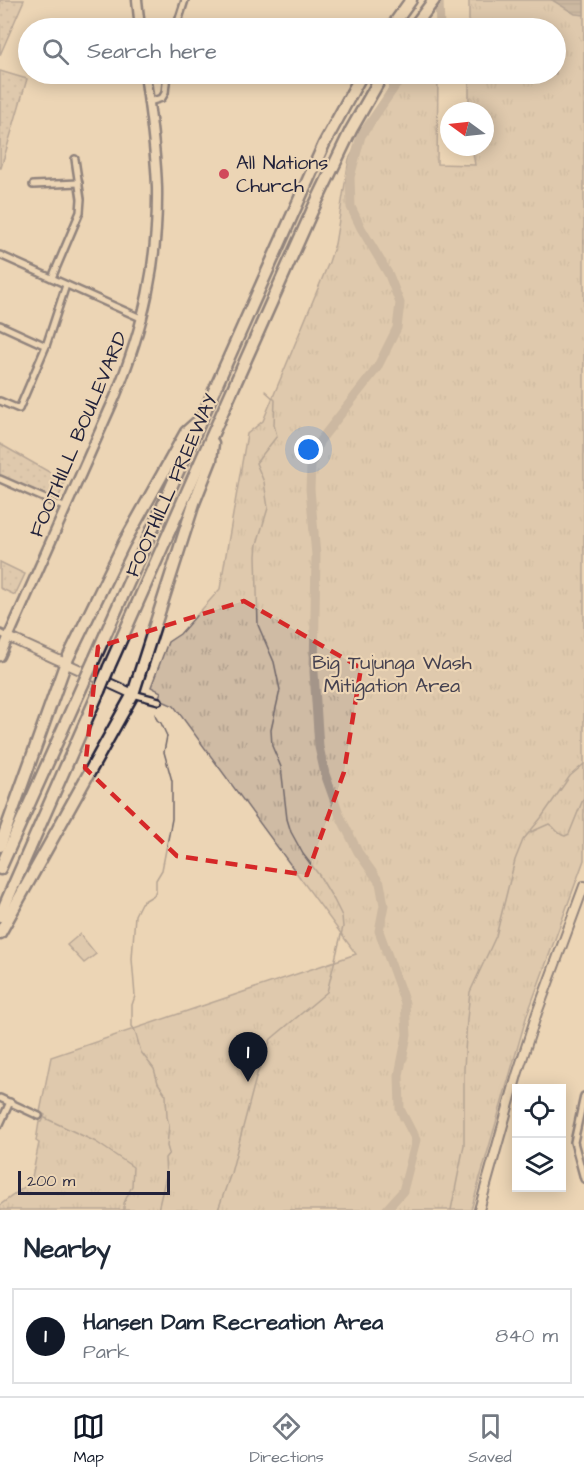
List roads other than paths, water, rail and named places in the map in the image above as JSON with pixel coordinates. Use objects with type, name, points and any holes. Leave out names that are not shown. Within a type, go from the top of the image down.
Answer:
[{"type":"highway","points":[[398,18],[411,0]]},
{"type":"highway","points":[[420,18],[434,0]]},
{"type":"highway","name":"FOOTHILL FREEWAY","points":[[0,869],[313,167],[356,84]]},
{"type":"highway","name":"FOOTHILL FREEWAY","points":[[0,916],[312,211],[351,130],[377,84]]},
{"type":"highway","points":[[0,846],[66,662],[124,543],[186,432],[201,418]]},
{"type":"highway","points":[[0,933],[133,694],[194,503],[211,460],[215,430]]},
{"type":"main road","points":[[137,0],[139,18]]},
{"type":"main road","name":"FOOTHILL BOULEVARD","points":[[0,656],[4,635],[66,508],[119,387],[143,319],[153,266],[157,221],[157,185],[147,84]]},
{"type":"main road","points":[[4,635],[133,694]]},
{"type":"main road","points":[[479,1210],[534,1023],[582,897],[584,886]]},
{"type":"street","points":[[179,18],[185,0]]},
{"type":"street","points":[[149,102],[159,100],[164,96],[166,84]]},
{"type":"street","points":[[52,278],[78,219],[81,199],[75,159]]},
{"type":"street","points":[[33,185],[79,183]]},
{"type":"street","points":[[0,255],[143,319]]},
{"type":"street","points":[[0,401],[19,409],[62,304],[66,285]]},
{"type":"street","points":[[0,325],[46,346]]},
{"type":"street","points":[[0,479],[66,508]]},
{"type":"street","points":[[133,694],[159,701]]},
{"type":"street","points":[[584,1096],[574,1134],[574,1146],[584,1179]]},
{"type":"street","points":[[0,1098],[39,1116]]},
{"type":"street","points":[[0,1124],[10,1102]]},
{"type":"waterway","points":[[439,0],[440,18]]},
{"type":"waterway","points":[[386,1210],[403,1191],[416,1140],[400,1109],[399,1075],[407,1035],[405,1003],[379,931],[384,905],[380,883],[358,852],[340,816],[325,774],[319,747],[314,672],[316,555],[310,489],[311,466],[319,442],[377,368],[397,328],[400,303],[389,275],[351,207],[350,177],[361,136],[397,84]]},
{"type":"waterway","points":[[218,1210],[231,1173],[257,1074],[271,1039],[327,992],[343,927],[342,916],[334,900],[291,832],[287,819],[281,767],[272,746],[271,730],[280,690],[274,662],[258,625],[256,556],[257,544],[268,508],[264,482],[256,463],[277,436],[274,425],[275,400],[265,391]]},
{"type":"waterway","points":[[155,714],[167,736],[164,752],[172,781],[172,819],[162,870],[156,880],[156,890],[154,895],[141,903],[135,915],[132,959],[135,996],[132,1005],[132,1026],[141,1052],[154,1069],[158,1083],[166,1095],[169,1153],[165,1158],[166,1176],[158,1210]]},
{"type":"waterway","points":[[451,1210],[464,1145],[464,1069],[470,992],[496,936],[515,860],[523,840],[570,776],[584,764]]},
{"type":"waterway","points":[[531,832],[549,824],[562,835],[569,834],[584,797]]},
{"type":"waterway","points":[[45,1118],[96,1142],[133,1167],[132,1186],[124,1203],[124,1210]]},
{"type":"place","name":"All Nations Church","points":[[224,174]]},
{"type":"place","name":"Hansen Dam Recreation Area","points":[[248,1082]]},
{"type":"park label","name":"Big Tujunga Wash Mitigation Area","points":[[392,674]]}]
